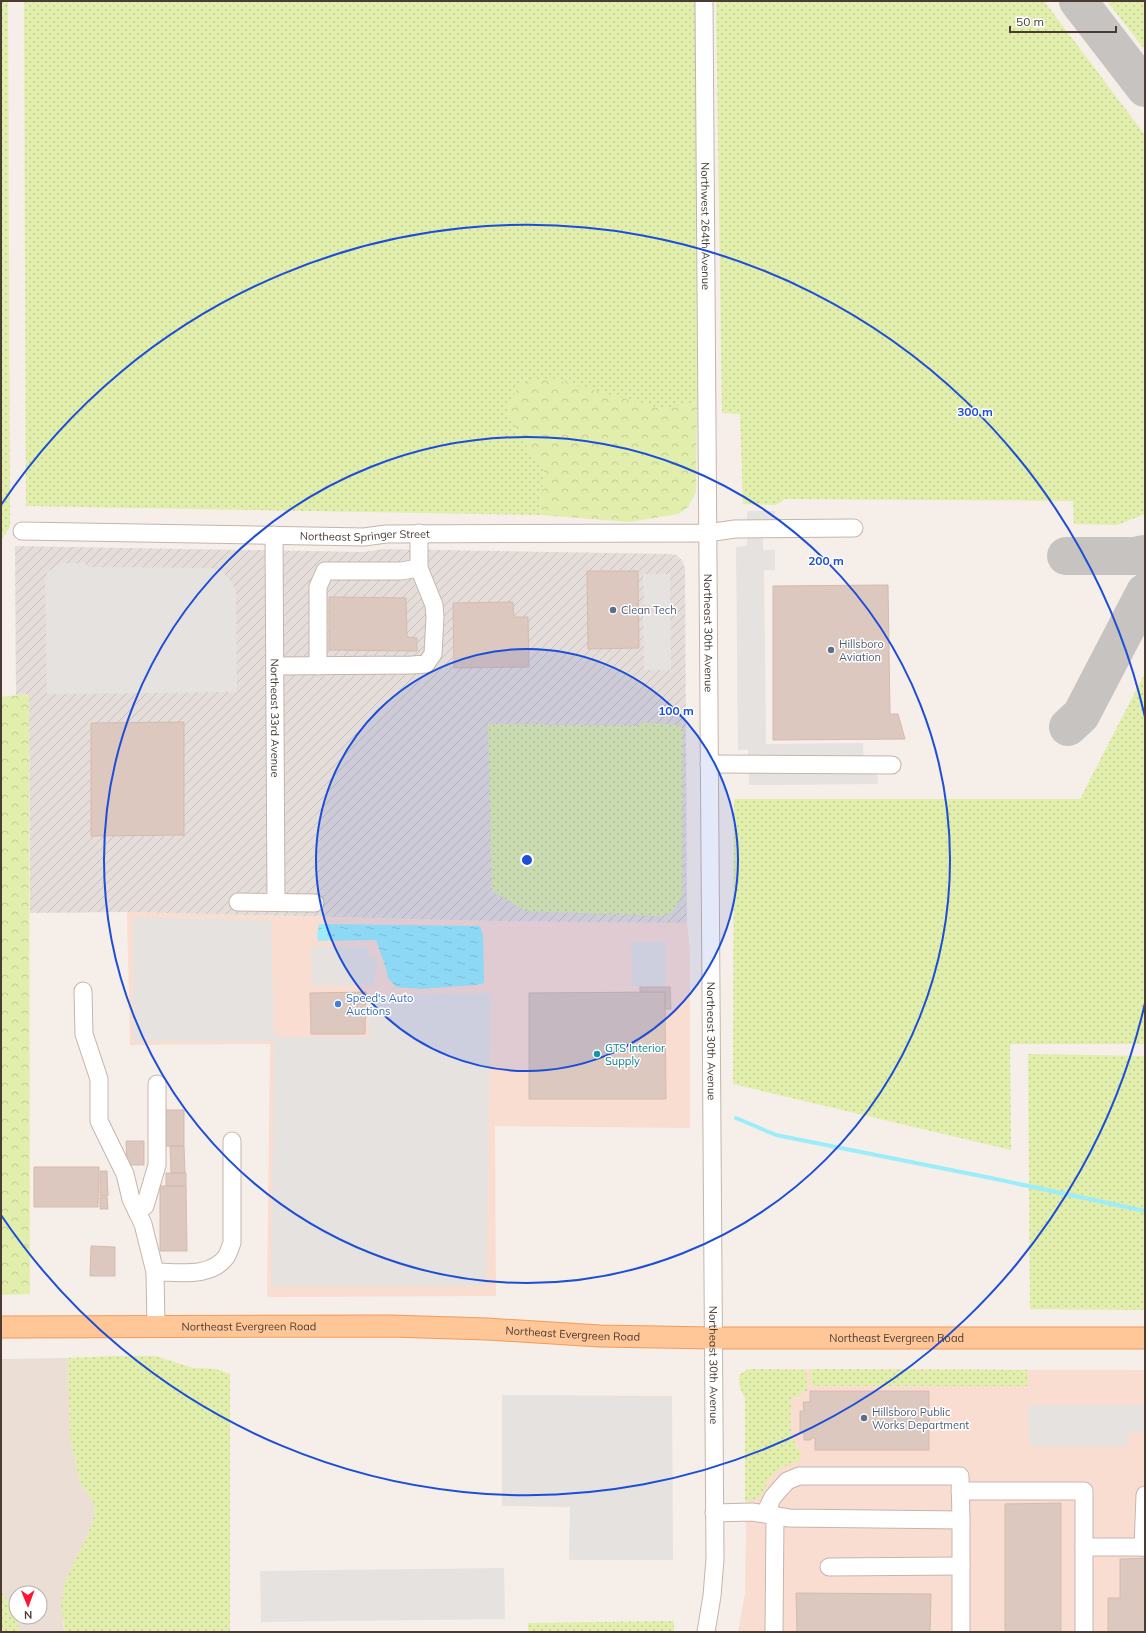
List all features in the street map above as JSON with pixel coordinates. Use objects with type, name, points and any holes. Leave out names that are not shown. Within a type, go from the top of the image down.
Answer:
[{"type":"main road","name":"Northeast Evergreen Road","points":[[1,1327],[391,1326],[487,1329],[600,1336],[713,1338],[1145,1338]]},
{"type":"street","name":"Northwest 264th Avenue","points":[[704,1],[708,450]]},
{"type":"street","name":"Northeast 30th Avenue","points":[[706,1632],[712,1596],[715,1559],[707,533],[708,450]]},
{"type":"street","name":"Northeast Springer Street","points":[[22,530],[364,537],[386,534],[420,533],[707,533],[735,529],[854,528]]},
{"type":"street","points":[[275,666],[426,664],[434,654],[435,611],[419,568],[420,533]]},
{"type":"street","name":"Northeast 33rd Avenue","points":[[274,535],[276,902]]},
{"type":"street","points":[[318,666],[318,587],[325,571],[401,571],[419,568]]},
{"type":"street","points":[[709,764],[892,765]]},
{"type":"street","points":[[238,902],[315,903]]},
{"type":"street","points":[[82,991],[84,1034],[99,1079],[100,1121],[124,1174],[131,1199],[143,1224],[155,1272],[156,1326]]},
{"type":"street","points":[[137,1212],[145,1206],[157,1165],[157,1084]]},
{"type":"street","points":[[155,1272],[205,1271],[218,1266],[227,1257],[232,1243],[232,1141]]},
{"type":"street","points":[[774,1632],[770,1514],[773,1497],[786,1481],[799,1476],[960,1476],[961,1632]]},
{"type":"street","points":[[960,1491],[1084,1491],[1084,1632]]},
{"type":"street","points":[[1084,1547],[1144,1547],[1145,1495]]},
{"type":"street","points":[[714,1513],[752,1512],[789,1518],[960,1520]]},
{"type":"street","points":[[829,1567],[961,1566]]},
{"type":"shaded area","points":[[747,511],[775,511],[775,523],[763,523],[763,550],[775,550],[775,570],[764,570],[766,744],[863,743],[864,773],[877,773],[878,784],[749,785],[748,750],[738,750],[736,547],[747,546]]},
{"type":"shaded area","points":[[15,546],[363,552],[384,549],[677,555],[683,562],[685,569],[687,923],[494,921],[127,912],[30,913],[29,694],[16,695]]},
{"type":"shaded area","points":[[61,563],[84,563],[88,567],[212,568],[223,572],[236,590],[237,692],[47,694],[45,581],[47,572]]},
{"type":"shaded area","points":[[643,574],[670,574],[671,670],[644,670],[643,613],[654,613],[657,608],[653,605],[644,605]]},
{"type":"shaded area","points":[[127,912],[494,921],[687,923],[690,952],[690,1128],[495,1126],[496,1296],[267,1297],[270,1044],[130,1045]]},
{"type":"shaded area","points":[[133,917],[271,920],[274,1037],[369,1037],[369,995],[491,993],[486,1286],[271,1286],[274,1041],[133,1041]]},
{"type":"shaded area","points":[[631,942],[666,942],[666,987],[632,987]]},
{"type":"shaded area","points":[[311,946],[369,947],[369,957],[377,958],[377,974],[374,974],[374,985],[312,986]]},
{"type":"shaded area","points":[[68,1358],[70,1436],[80,1482],[93,1501],[95,1510],[92,1525],[65,1582],[63,1624],[65,1632],[20,1632],[18,1625],[48,1625],[48,1585],[8,1585],[8,1602],[1,1590],[1,1359]]},
{"type":"shaded area","points":[[748,1369],[1145,1370],[1145,1632],[738,1632],[745,1593],[746,1533],[745,1398],[740,1388],[739,1375]]},
{"type":"shaded area","points":[[502,1395],[672,1396],[673,1560],[569,1560],[570,1507],[502,1506]]},
{"type":"shaded area","points":[[1028,1405],[1145,1405],[1145,1432],[1128,1433],[1128,1446],[1029,1446]]},
{"type":"shaded area","points":[[504,1568],[505,1619],[261,1622],[260,1571]]},
{"type":"green space","points":[[1,1],[8,1],[10,527],[1,540]]},
{"type":"green space","points":[[24,1],[696,1],[697,402],[662,409],[616,397],[507,412],[526,445],[544,470],[540,515],[26,506]]},
{"type":"green space","points":[[716,1],[1044,1],[1145,135],[1145,514],[1117,525],[1074,524],[1073,501],[785,499],[776,505],[743,504],[740,414],[722,413]]},
{"type":"green space","points":[[1107,1],[1145,1],[1145,50]]},
{"type":"green space","points":[[550,378],[662,409],[697,402],[696,492],[688,507],[678,514],[630,522],[540,515],[544,470],[526,445],[507,412],[510,402],[517,389],[525,383]]},
{"type":"green space","points":[[1145,673],[1145,1044],[1010,1044],[1011,1150],[733,1084],[734,799],[1080,799]]},
{"type":"green space","points":[[29,694],[30,1294],[1,1295],[1,697]]},
{"type":"green space","points":[[641,722],[675,725],[680,726],[683,729],[682,896],[672,912],[661,916],[526,911],[492,891],[488,724],[637,726]]},
{"type":"green space","points":[[1028,1054],[1145,1056],[1145,1310],[1030,1309]]},
{"type":"green space","points":[[156,1356],[193,1368],[216,1369],[230,1374],[230,1632],[65,1632],[61,1605],[65,1582],[92,1525],[95,1510],[93,1501],[80,1482],[70,1436],[68,1358]]},
{"type":"green space","points":[[748,1369],[806,1370],[807,1391],[802,1391],[801,1396],[791,1397],[792,1434],[797,1448],[802,1454],[799,1461],[774,1474],[767,1483],[764,1492],[758,1498],[745,1501],[745,1398],[740,1388],[739,1375]]},
{"type":"green space","points":[[811,1369],[1027,1370],[1028,1386],[811,1386]]},
{"type":"green space","points":[[1,1590],[8,1602],[8,1625],[18,1625],[20,1632],[1,1632]]},
{"type":"green space","points":[[674,1621],[674,1632],[528,1632],[528,1623]]},
{"type":"water","points":[[319,924],[480,926],[483,935],[484,983],[421,989],[396,987],[388,978],[376,940],[318,941],[317,934]]},
{"type":"building","name":"Clean Tech","points":[[587,571],[638,571],[639,648],[588,649]]},
{"type":"building","name":"Hillsboro Aviation","points":[[888,585],[890,714],[898,714],[905,739],[773,740],[773,586]]},
{"type":"building","points":[[329,597],[406,598],[407,637],[417,638],[417,651],[329,650]]},
{"type":"building","points":[[513,602],[514,617],[528,617],[529,667],[454,668],[453,603]]},
{"type":"building","points":[[184,722],[184,835],[91,836],[91,723]]},
{"type":"building","points":[[640,987],[670,987],[671,1009],[665,1009],[665,992],[640,992]]},
{"type":"building","name":"Speed's Auto Auctions","points":[[366,992],[365,1034],[311,1034],[310,993]]},
{"type":"building","name":"GTS Interior Supply","points":[[665,992],[666,1099],[529,1099],[529,993]]},
{"type":"building","points":[[165,1110],[184,1110],[184,1146],[165,1146]]},
{"type":"building","points":[[126,1141],[144,1141],[144,1165],[127,1165]]},
{"type":"building","points":[[170,1146],[184,1146],[185,1173],[171,1173]]},
{"type":"building","points":[[34,1167],[99,1167],[98,1207],[34,1207]]},
{"type":"building","points":[[100,1171],[107,1171],[108,1196],[100,1196]]},
{"type":"building","points":[[166,1173],[186,1173],[186,1186],[166,1186]]},
{"type":"building","points":[[160,1186],[186,1186],[187,1251],[160,1251]]},
{"type":"building","points":[[100,1197],[107,1197],[108,1209],[100,1209]]},
{"type":"building","points":[[91,1246],[115,1247],[115,1276],[90,1276]]},
{"type":"building","name":"Hillsboro Public Works Department","points":[[810,1391],[929,1391],[929,1450],[815,1450],[815,1438],[811,1438],[811,1440],[804,1440],[804,1433],[800,1433],[800,1411],[804,1411],[803,1402],[810,1402]]},
{"type":"building","points":[[1061,1503],[1061,1632],[1005,1632],[1005,1504]]},
{"type":"building","points":[[1145,1558],[1145,1632],[1108,1632],[1108,1598],[1120,1598],[1120,1559]]},
{"type":"building","points":[[796,1593],[931,1594],[930,1632],[797,1632]]},
{"type":"waterway","points":[[736,1118],[776,1135],[991,1178],[1145,1211]]},
{"type":"taxiway","points":[[1078,1],[1145,88]]},
{"type":"taxiway","points":[[1066,556],[1135,556],[1145,554]]},
{"type":"taxiway","points":[[1068,727],[1081,715],[1145,592]]},
{"type":"place","name":"Clean Tech","points":[[613,610]]},
{"type":"place","name":"Hillsboro Aviation","points":[[831,650]]},
{"type":"place","name":"Speed's Auto Auctions","points":[[338,1004]]},
{"type":"place","name":"GTS Interior Supply","points":[[597,1054]]},
{"type":"place","name":"Hillsboro Public Works Department","points":[[864,1418]]}]
